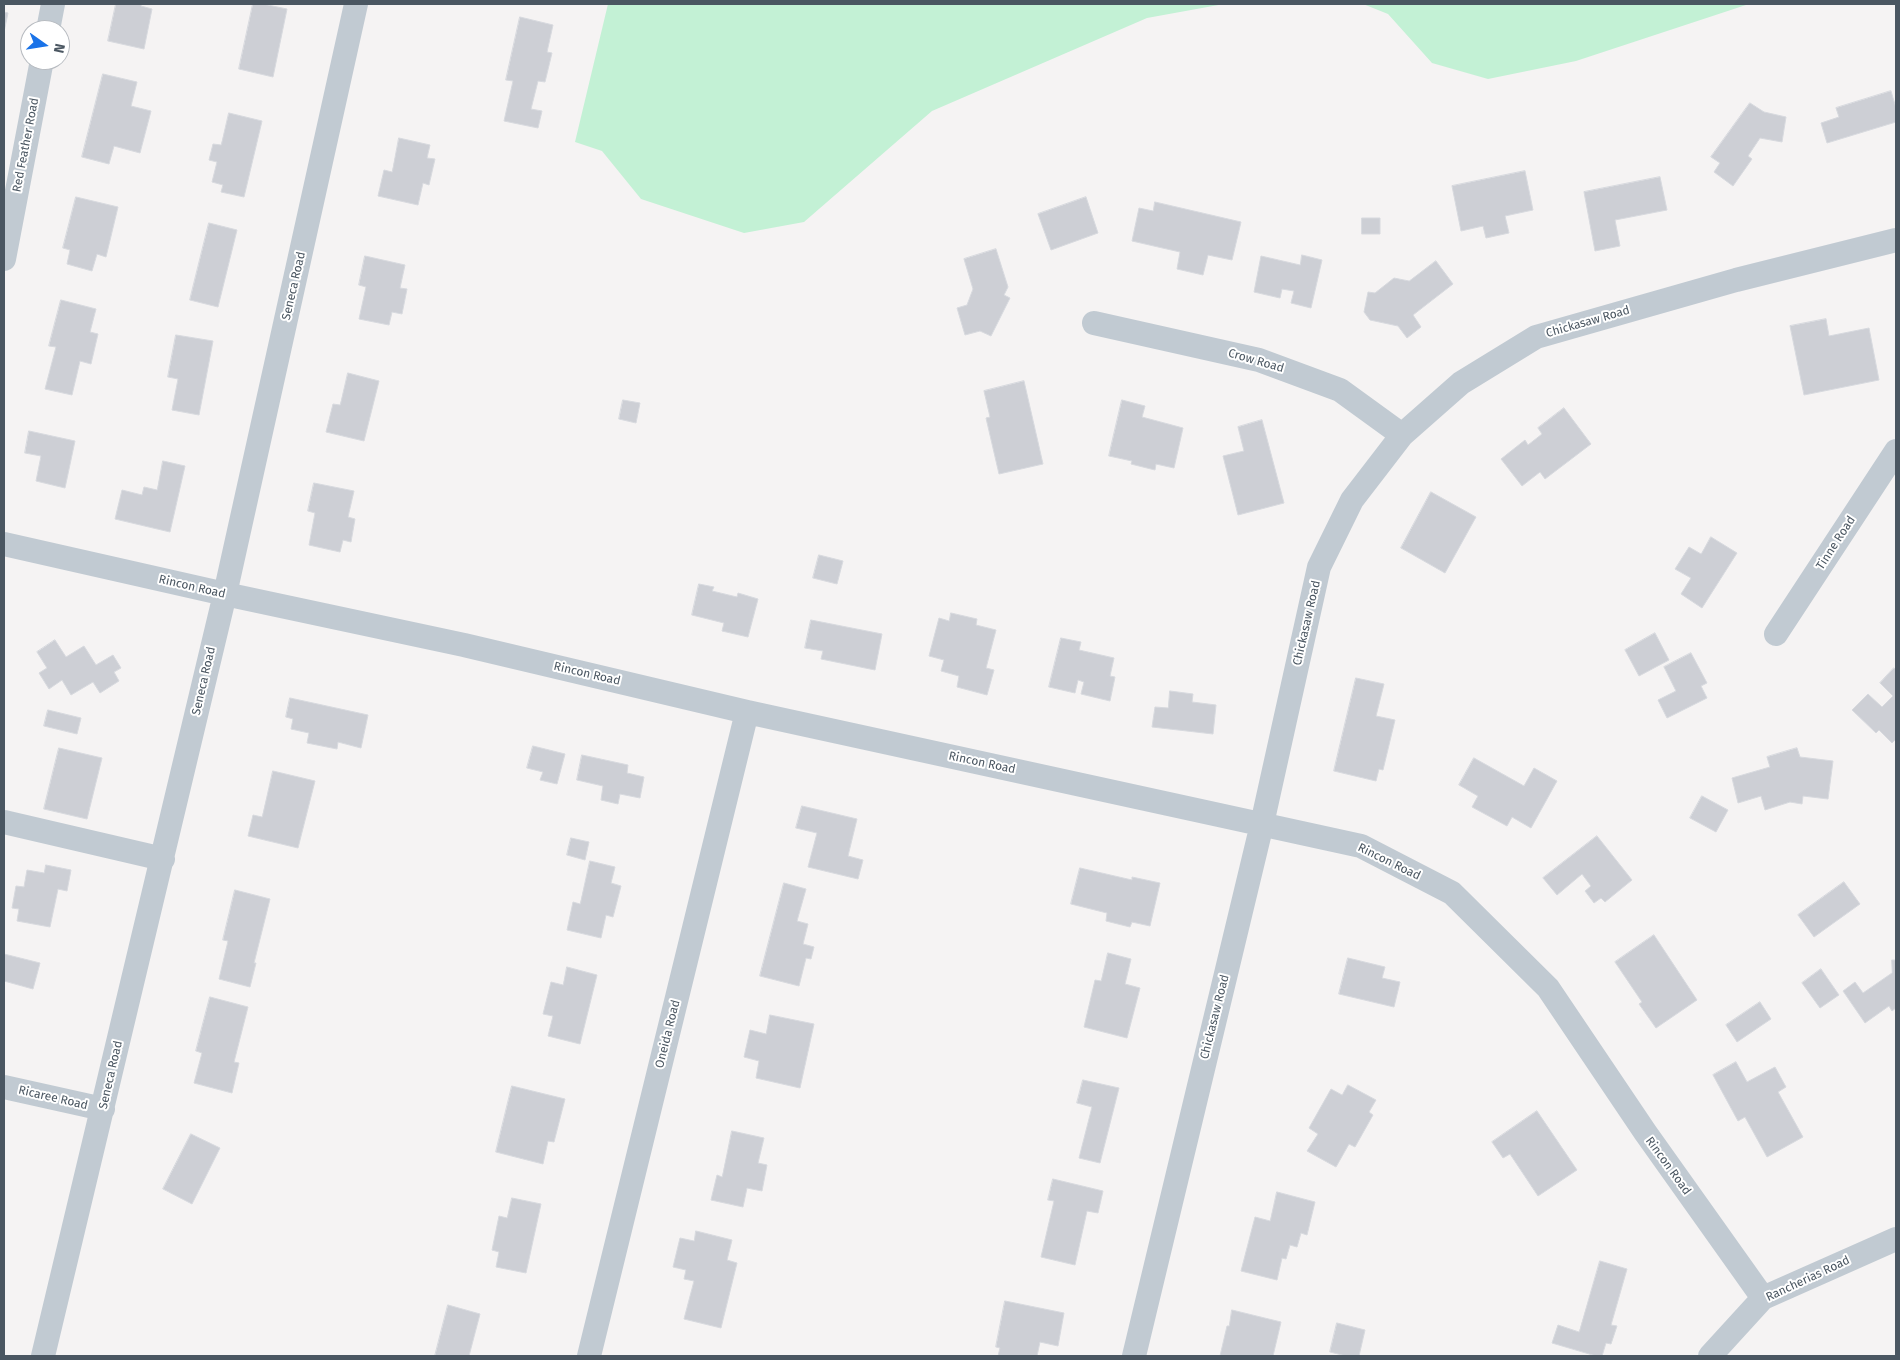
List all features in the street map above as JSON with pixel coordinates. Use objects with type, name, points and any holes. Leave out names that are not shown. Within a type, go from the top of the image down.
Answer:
[{"type":"street","points":[[50,20],[53,4]]},
{"type":"street","name":"Seneca Road","points":[[44,1356],[225,594],[356,4]]},
{"type":"street","name":"Red Feather Road","points":[[4,253],[40,70]]},
{"type":"street","name":"Chickasaw Road","points":[[1134,1356],[1262,824],[1319,567],[1352,500],[1402,435],[1461,383],[1536,337],[1736,280],[1896,240]]},
{"type":"street","name":"Crow Road","points":[[1094,322],[1259,360],[1295,373],[1340,390],[1402,435]]},
{"type":"street","name":"Tinne Road","points":[[1776,634],[1896,450]]},
{"type":"street","name":"Rincon Road","points":[[4,544],[464,645],[747,712],[1361,846],[1452,893],[1548,988],[1644,1132],[1763,1298]]},
{"type":"street","name":"Oneida Road","points":[[590,1356],[747,712]]},
{"type":"street","points":[[4,822],[163,859]]},
{"type":"street","name":"Ricaree Road","points":[[4,1087],[103,1109]]},
{"type":"street","name":"Rancherias Road","points":[[1710,1356],[1763,1298],[1896,1239]]},
{"type":"green space","points":[[608,4],[1224,4],[1147,18],[932,111],[804,222],[744,233],[641,199],[602,151],[575,142]]},
{"type":"green space","points":[[1363,4],[1749,4],[1576,61],[1488,79],[1432,63],[1388,14]]},
{"type":"building","points":[[116,4],[141,4],[141,6],[152,9],[144,49],[108,41]]},
{"type":"building","points":[[253,4],[287,9],[273,77],[239,69]]},
{"type":"building","points":[[4,12],[8,13],[4,32]]},
{"type":"building","points":[[520,17],[553,25],[547,52],[552,53],[545,82],[538,81],[531,109],[542,111],[538,128],[504,121],[513,81],[506,80]]},
{"type":"building","points":[[103,74],[137,82],[131,106],[151,111],[140,153],[114,146],[109,164],[82,157]]},
{"type":"building","points":[[1891,91],[1896,108],[1896,122],[1827,143],[1821,123],[1839,117],[1836,108]]},
{"type":"building","points":[[1750,103],[1764,112],[1786,117],[1782,142],[1760,138],[1748,156],[1752,159],[1733,186],[1714,172],[1720,163],[1711,157]]},
{"type":"building","points":[[229,113],[262,121],[244,197],[221,192],[223,185],[212,182],[217,162],[209,160],[213,144],[221,145]]},
{"type":"building","points":[[399,138],[430,145],[427,158],[435,159],[429,185],[423,183],[418,205],[378,196],[384,170],[392,172]]},
{"type":"building","points":[[1525,171],[1533,210],[1505,216],[1509,233],[1486,238],[1483,226],[1461,231],[1452,186]]},
{"type":"building","points":[[1660,177],[1667,210],[1615,220],[1620,246],[1595,251],[1584,192]]},
{"type":"building","points":[[76,197],[118,207],[106,257],[97,254],[92,271],[67,264],[70,250],[63,248]]},
{"type":"building","points":[[1086,197],[1098,233],[1051,250],[1038,214]]},
{"type":"building","points":[[1155,202],[1241,222],[1232,260],[1208,255],[1203,275],[1177,269],[1180,252],[1132,241],[1139,208],[1153,211]]},
{"type":"building","points":[[1362,218],[1380,218],[1380,234],[1362,234]]},
{"type":"building","points":[[209,223],[237,230],[218,307],[190,300]]},
{"type":"building","points":[[996,249],[1008,287],[1004,295],[1010,298],[991,336],[980,331],[965,335],[957,308],[967,305],[973,289],[964,259]]},
{"type":"building","points":[[1302,255],[1322,260],[1311,308],[1291,303],[1294,291],[1282,289],[1280,298],[1254,292],[1261,256],[1300,265]]},
{"type":"building","points":[[365,256],[405,265],[400,288],[407,289],[402,314],[392,312],[389,325],[359,319],[366,287],[359,285]]},
{"type":"building","points":[[1436,261],[1453,284],[1413,315],[1421,327],[1407,338],[1398,326],[1370,320],[1364,312],[1368,292],[1375,293],[1394,278],[1409,281]]},
{"type":"building","points":[[61,300],[96,309],[90,332],[98,334],[91,364],[80,361],[72,395],[45,389],[56,347],[49,346]]},
{"type":"building","points":[[1826,319],[1829,336],[1869,328],[1879,380],[1804,395],[1790,326]]},
{"type":"building","points":[[176,335],[213,341],[199,415],[172,410],[178,379],[168,377]]},
{"type":"building","points":[[348,373],[379,381],[364,441],[326,432],[333,404],[340,405]]},
{"type":"building","points":[[1024,381],[1043,464],[999,474],[986,418],[990,417],[984,391]]},
{"type":"building","points":[[623,400],[640,403],[636,423],[619,419]]},
{"type":"building","points":[[1122,400],[1145,406],[1142,417],[1183,428],[1174,468],[1156,464],[1155,470],[1131,464],[1132,461],[1109,456]]},
{"type":"building","points":[[1564,408],[1591,444],[1545,479],[1540,472],[1522,486],[1501,459],[1525,440],[1528,445],[1542,434],[1538,428]]},
{"type":"building","points":[[1262,420],[1284,503],[1238,515],[1223,456],[1244,451],[1238,427]]},
{"type":"building","points":[[29,431],[75,441],[65,488],[36,481],[41,456],[25,453]]},
{"type":"building","points":[[163,461],[185,466],[170,532],[115,519],[122,490],[142,495],[144,487],[157,490]]},
{"type":"building","points":[[314,483],[354,491],[348,517],[355,519],[351,542],[343,540],[340,552],[309,545],[315,513],[308,511]]},
{"type":"building","points":[[1431,492],[1476,517],[1445,573],[1401,548]]},
{"type":"building","points":[[1711,537],[1737,553],[1702,608],[1681,594],[1691,578],[1675,569],[1689,547],[1701,554]]},
{"type":"building","points":[[819,555],[843,561],[837,584],[813,578]]},
{"type":"building","points":[[699,584],[714,587],[712,591],[737,597],[738,593],[758,599],[748,637],[722,631],[724,623],[692,615]]},
{"type":"building","points":[[951,613],[977,619],[976,625],[996,630],[986,668],[994,670],[987,695],[957,687],[959,676],[941,671],[944,660],[929,656],[939,618],[949,621]]},
{"type":"building","points":[[811,620],[882,634],[875,670],[821,659],[823,651],[805,648]]},
{"type":"building","points":[[1655,633],[1669,660],[1639,676],[1625,650]]},
{"type":"building","points":[[1061,638],[1081,642],[1079,650],[1114,658],[1110,676],[1115,677],[1110,701],[1081,694],[1084,682],[1078,680],[1075,693],[1049,687]]},
{"type":"building","points":[[55,640],[66,657],[84,646],[96,665],[113,655],[121,668],[114,672],[119,681],[100,693],[93,682],[71,695],[62,680],[49,689],[39,673],[47,668],[37,652]]},
{"type":"building","points":[[1691,653],[1707,683],[1701,686],[1707,698],[1667,718],[1658,700],[1676,691],[1664,667]]},
{"type":"building","points":[[1894,668],[1896,670],[1896,739],[1892,743],[1879,730],[1876,733],[1852,710],[1868,694],[1882,707],[1893,696],[1880,683]]},
{"type":"building","points":[[1356,678],[1384,684],[1376,716],[1395,720],[1383,770],[1379,769],[1376,781],[1334,771]]},
{"type":"building","points":[[1170,691],[1193,694],[1192,702],[1216,705],[1213,734],[1152,727],[1155,707],[1168,708]]},
{"type":"building","points":[[290,698],[368,715],[361,748],[338,742],[337,749],[307,743],[309,733],[291,729],[293,719],[286,717]]},
{"type":"building","points":[[48,710],[81,718],[77,734],[44,726]]},
{"type":"building","points":[[533,746],[565,754],[557,784],[540,780],[543,772],[527,768]]},
{"type":"building","points":[[59,748],[102,758],[87,819],[44,809]]},
{"type":"building","points":[[1797,748],[1800,757],[1833,761],[1828,799],[1803,796],[1802,804],[1790,802],[1765,810],[1761,796],[1738,803],[1732,778],[1770,767],[1767,757]]},
{"type":"building","points":[[582,755],[628,765],[627,773],[644,777],[640,798],[620,794],[618,804],[601,800],[603,786],[577,780]]},
{"type":"building","points":[[1474,758],[1524,786],[1534,768],[1557,781],[1531,828],[1512,817],[1507,826],[1472,807],[1478,796],[1459,785]]},
{"type":"building","points":[[273,771],[315,781],[298,848],[248,836],[253,815],[262,817]]},
{"type":"building","points":[[1702,796],[1728,810],[1716,832],[1690,818]]},
{"type":"building","points":[[802,806],[857,819],[848,856],[863,860],[858,879],[808,867],[817,833],[796,828]]},
{"type":"building","points":[[1597,836],[1632,880],[1605,902],[1601,898],[1594,903],[1585,891],[1591,886],[1582,874],[1557,895],[1543,878]]},
{"type":"building","points":[[571,838],[589,842],[585,860],[567,855]]},
{"type":"building","points":[[590,861],[615,867],[611,883],[621,886],[613,917],[606,915],[601,938],[567,930],[573,902],[580,904]]},
{"type":"building","points":[[46,865],[71,870],[67,891],[58,889],[50,927],[17,921],[19,909],[12,908],[16,886],[24,887],[27,870],[44,873]]},
{"type":"building","points":[[1080,868],[1132,880],[1132,877],[1160,883],[1150,926],[1132,922],[1130,927],[1106,921],[1107,913],[1071,904]]},
{"type":"building","points":[[1844,882],[1860,904],[1814,937],[1798,915]]},
{"type":"building","points":[[784,883],[806,889],[797,921],[808,924],[803,944],[814,947],[811,959],[806,958],[799,986],[760,976]]},
{"type":"building","points":[[235,890],[270,899],[250,987],[219,979],[228,941],[223,940]]},
{"type":"building","points":[[1654,935],[1697,1000],[1656,1028],[1639,1004],[1642,1002],[1615,962]]},
{"type":"building","points":[[1108,953],[1131,959],[1125,984],[1140,988],[1127,1038],[1084,1027],[1095,980],[1101,981]]},
{"type":"building","points":[[4,954],[40,963],[33,989],[4,981]]},
{"type":"building","points":[[1348,958],[1385,967],[1382,978],[1400,982],[1394,1007],[1339,994]]},
{"type":"building","points":[[1892,960],[1896,960],[1896,1008],[1892,1011],[1889,1006],[1865,1023],[1843,991],[1855,982],[1863,993],[1892,973]]},
{"type":"building","points":[[567,967],[597,975],[580,1044],[548,1036],[553,1016],[543,1014],[551,982],[563,985]]},
{"type":"building","points":[[1821,969],[1839,995],[1820,1008],[1802,983]]},
{"type":"building","points":[[210,997],[248,1007],[234,1062],[239,1063],[232,1093],[194,1083],[202,1053],[196,1051]]},
{"type":"building","points":[[1760,1002],[1771,1019],[1737,1042],[1726,1025]]},
{"type":"building","points":[[770,1015],[814,1024],[800,1088],[756,1078],[759,1061],[744,1057],[750,1030],[766,1034]]},
{"type":"building","points":[[1736,1062],[1747,1082],[1775,1067],[1786,1087],[1778,1092],[1803,1137],[1767,1157],[1745,1117],[1738,1121],[1713,1075]]},
{"type":"building","points":[[1083,1080],[1119,1088],[1100,1163],[1079,1158],[1092,1107],[1077,1103]]},
{"type":"building","points":[[1348,1085],[1376,1100],[1369,1112],[1373,1115],[1355,1147],[1349,1144],[1336,1167],[1307,1151],[1318,1134],[1309,1128],[1331,1089],[1342,1095]]},
{"type":"building","points":[[512,1086],[565,1099],[554,1142],[548,1141],[543,1164],[496,1152]]},
{"type":"building","points":[[1537,1111],[1577,1170],[1538,1196],[1510,1154],[1503,1158],[1492,1142]]},
{"type":"building","points":[[732,1131],[764,1138],[758,1163],[767,1165],[762,1191],[747,1188],[743,1207],[711,1200],[717,1175],[722,1177]]},
{"type":"building","points":[[191,1134],[220,1148],[192,1204],[163,1189]]},
{"type":"building","points":[[1053,1179],[1103,1191],[1098,1213],[1087,1211],[1075,1265],[1041,1257],[1054,1201],[1048,1200]]},
{"type":"building","points":[[1277,1192],[1315,1202],[1307,1235],[1301,1233],[1297,1247],[1290,1245],[1286,1259],[1282,1258],[1277,1280],[1241,1271],[1255,1217],[1270,1221]]},
{"type":"building","points":[[512,1198],[541,1204],[526,1273],[496,1267],[499,1252],[492,1250],[499,1216],[507,1218]]},
{"type":"building","points":[[696,1231],[732,1240],[727,1260],[737,1263],[721,1328],[684,1319],[694,1281],[684,1279],[686,1270],[673,1267],[680,1238],[694,1241]]},
{"type":"building","points":[[1600,1261],[1627,1269],[1611,1325],[1617,1326],[1611,1344],[1606,1343],[1602,1356],[1596,1356],[1552,1343],[1558,1325],[1579,1332]]},
{"type":"building","points":[[1005,1301],[1064,1313],[1058,1346],[1040,1342],[1037,1356],[998,1356],[1000,1348],[996,1347]]},
{"type":"building","points":[[448,1305],[480,1314],[469,1356],[435,1356]]},
{"type":"building","points":[[1232,1310],[1281,1322],[1273,1356],[1220,1356]]},
{"type":"building","points":[[1337,1323],[1365,1330],[1359,1356],[1346,1356],[1330,1352]]}]
